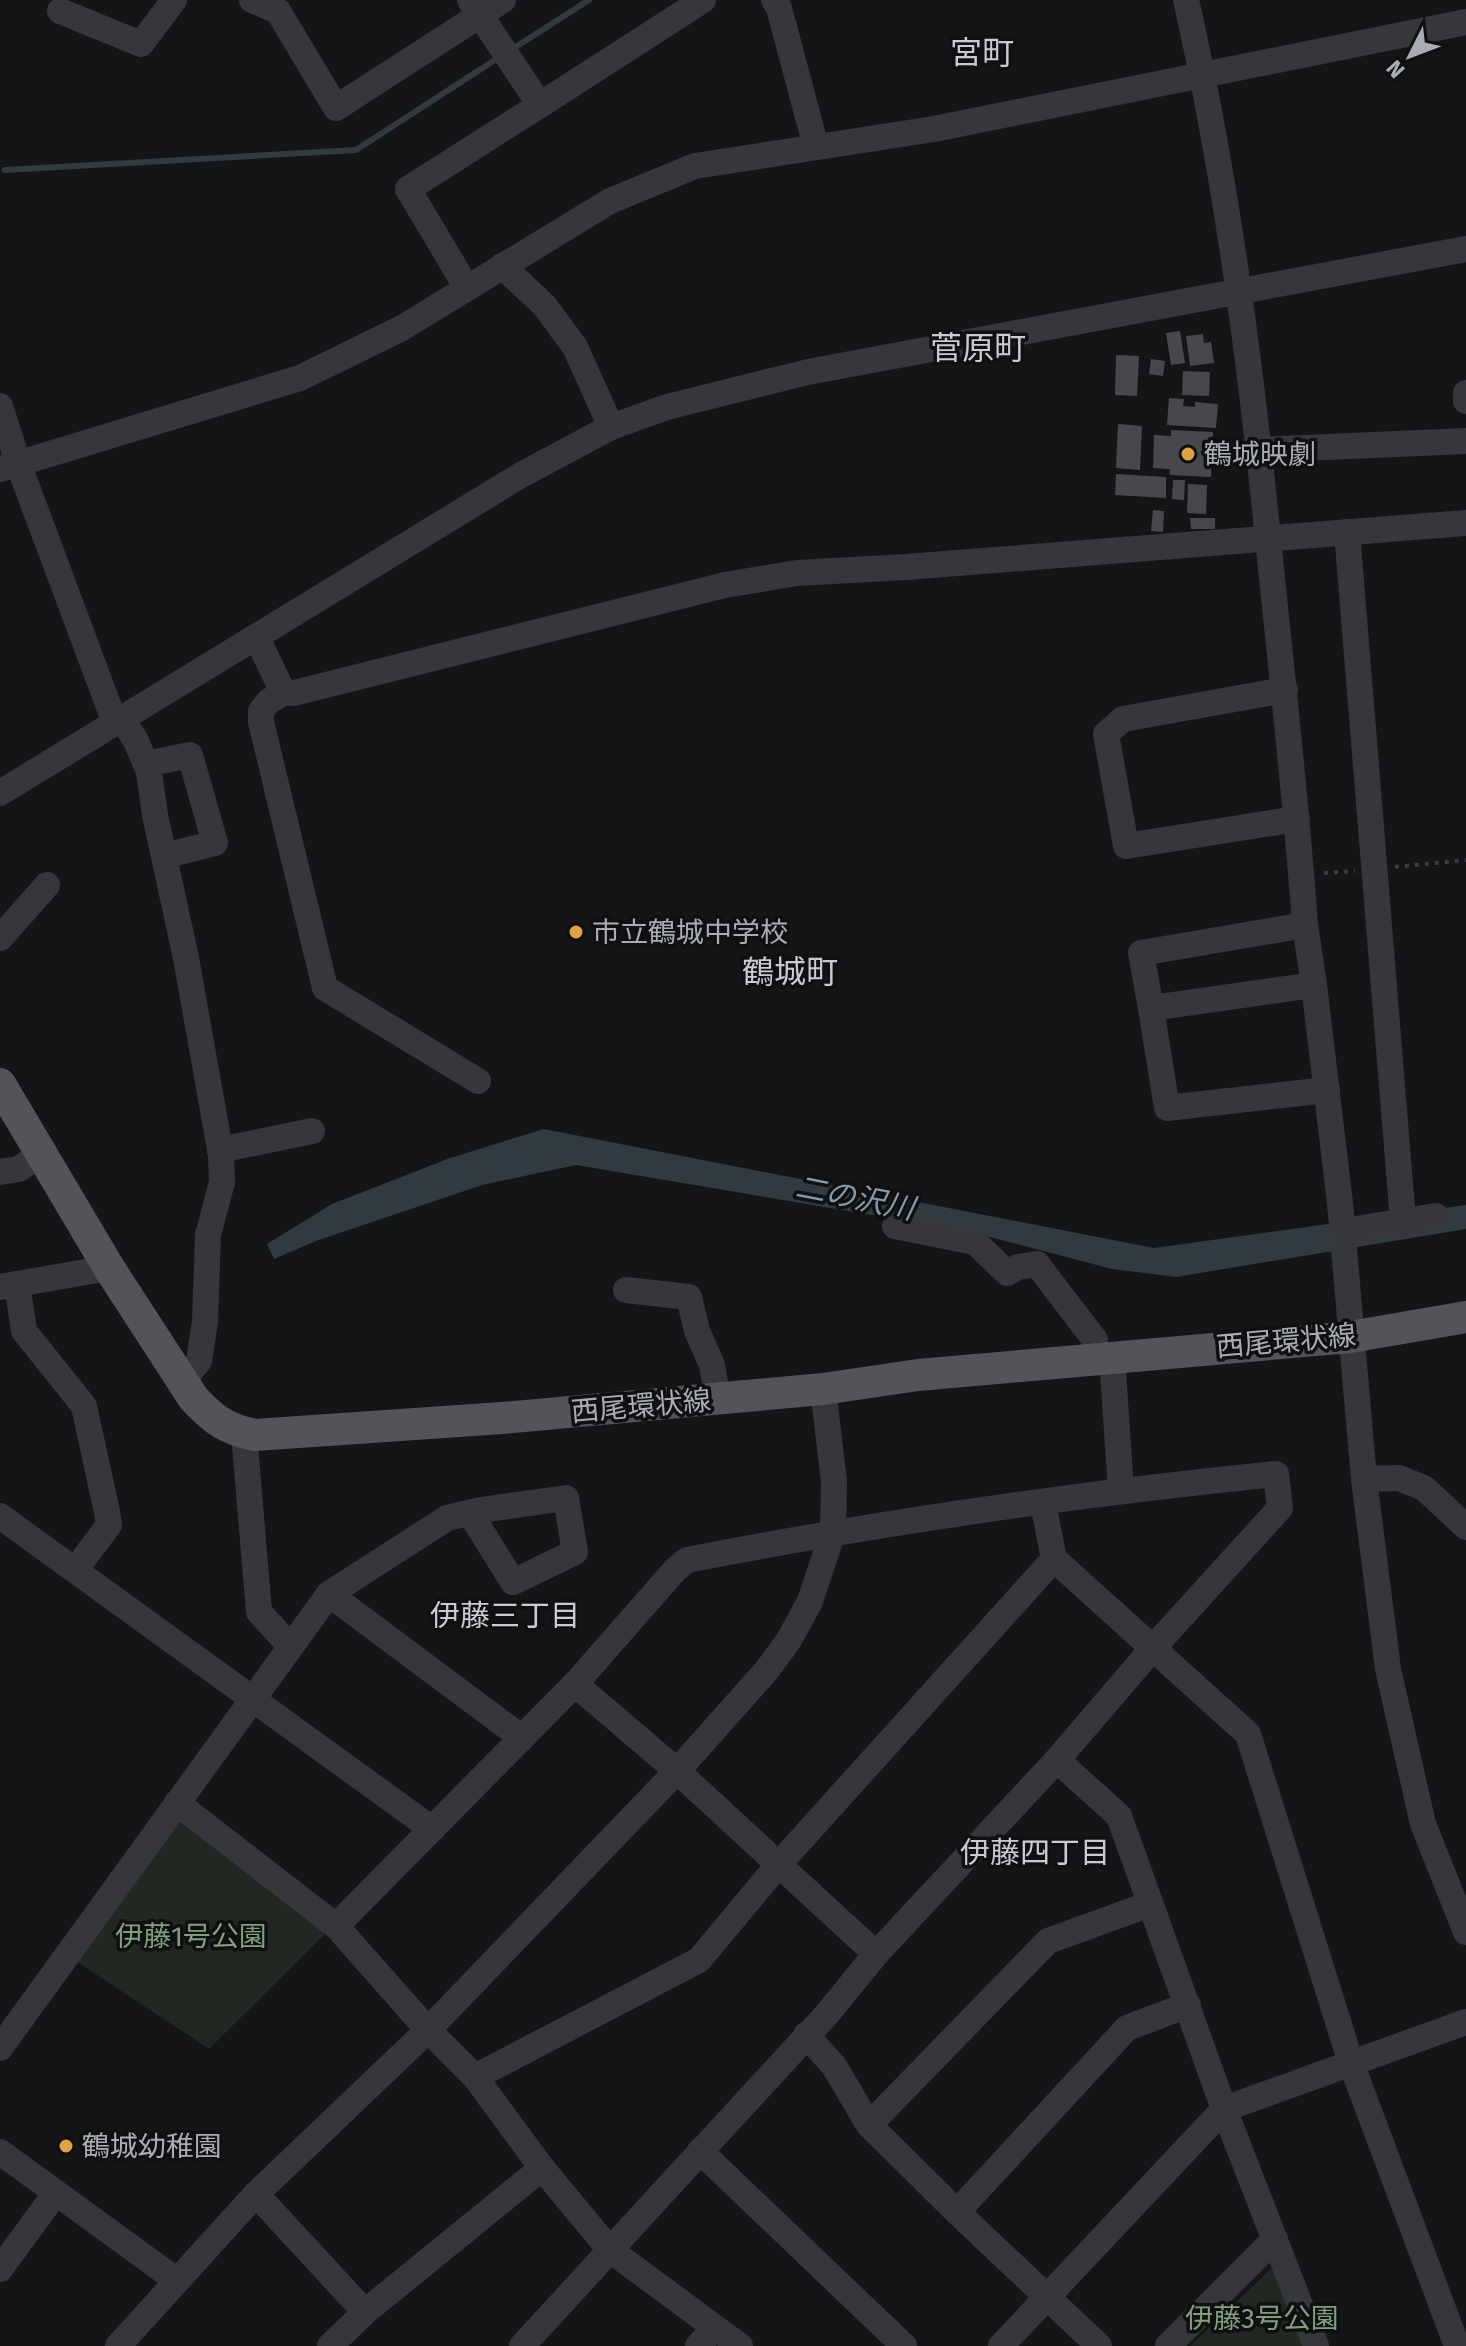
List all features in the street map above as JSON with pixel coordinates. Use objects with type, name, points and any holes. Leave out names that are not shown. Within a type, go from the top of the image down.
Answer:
[{"type":"main road","name":"西尾環状線","points":[[0,1084],[109,1268],[194,1399],[210,1416],[231,1430],[244,1433],[302,1433],[718,1399],[823,1389],[918,1375],[1350,1337],[1466,1317]]},
{"type":"street","points":[[60,11],[141,44],[174,0]]},
{"type":"street","points":[[252,0],[278,11],[336,108],[475,8],[503,0]]},
{"type":"street","points":[[467,288],[408,189],[703,0]]},
{"type":"street","points":[[774,0],[779,8],[816,147]]},
{"type":"street","points":[[1186,0],[1202,73],[1240,292],[1260,450],[1305,925],[1343,1231],[1364,1479],[1391,1684],[1423,1824],[1466,1932]]},
{"type":"street","points":[[475,8],[540,105]]},
{"type":"street","points":[[9,466],[300,378],[402,328],[610,201],[695,166],[934,129],[1466,22]]},
{"type":"street","points":[[0,793],[521,475],[611,427],[667,407],[808,372],[1466,249]]},
{"type":"street","points":[[502,266],[544,305],[575,347],[611,427]]},
{"type":"street","points":[[1466,393],[1466,401]]},
{"type":"street","points":[[0,406],[9,466],[118,721],[136,741],[146,764],[186,958],[220,1150],[222,1182],[208,1235],[205,1322],[199,1361],[183,1380]]},
{"type":"street","points":[[1260,450],[1466,441]]},
{"type":"street","points":[[478,1081],[325,988],[261,722],[261,711],[269,701],[285,692],[294,693],[725,585],[782,575],[1466,523]]},
{"type":"street","points":[[1347,532],[1403,1221]]},
{"type":"street","points":[[257,638],[285,692]]},
{"type":"street","points":[[1285,690],[1123,719],[1106,734],[1126,846],[1297,819]]},
{"type":"street","points":[[146,764],[190,755],[215,843],[164,856]]},
{"type":"street","points":[[0,938],[47,885]]},
{"type":"street","points":[[1305,925],[1141,953],[1167,1108],[1327,1090]]},
{"type":"street","points":[[1151,1008],[1314,985]]},
{"type":"street","points":[[220,1150],[312,1131]]},
{"type":"street","points":[[0,1172],[19,1169],[42,1153]]},
{"type":"street","points":[[1343,1231],[1436,1216]]},
{"type":"street","points":[[895,1226],[975,1242],[1007,1273],[1018,1267],[1037,1264],[1095,1340],[1104,1358],[1121,1490]]},
{"type":"street","points":[[75,1570],[109,1525],[84,1406],[24,1331],[9,1286],[109,1268]]},
{"type":"street","points":[[626,1290],[689,1297],[697,1331],[712,1365],[718,1399]]},
{"type":"street","points":[[118,2346],[256,2194],[428,2030],[677,1771],[767,1670],[789,1640],[810,1601],[833,1532],[834,1481],[823,1389]]},
{"type":"street","points":[[244,1433],[259,1612],[290,1646]]},
{"type":"street","points":[[336,1926],[575,1684],[687,1560],[833,1532],[1121,1490],[1276,1474],[1280,1508],[1152,1649],[1057,1760],[876,1954],[522,2346]]},
{"type":"street","points":[[1364,1479],[1399,1478],[1424,1488],[1466,1527]]},
{"type":"street","points":[[1043,1503],[1054,1559],[1248,1734],[1351,2063],[1457,2346]]},
{"type":"street","points":[[0,2048],[329,1594],[447,1518],[470,1513]]},
{"type":"street","points":[[0,1516],[432,1829]]},
{"type":"street","points":[[475,2077],[699,1960],[779,1864],[1054,1559]]},
{"type":"street","points":[[329,1594],[522,1738]]},
{"type":"street","points":[[575,1684],[677,1771],[876,1954]]},
{"type":"street","points":[[1057,1760],[1119,1816],[1224,2109],[1316,2346]]},
{"type":"street","points":[[177,1803],[336,1926],[428,2030],[475,2077],[542,2168],[610,2250],[707,2337],[740,2346]]},
{"type":"street","points":[[869,2125],[1048,1941],[1150,1904]]},
{"type":"street","points":[[957,2212],[1127,2028],[1188,2005]]},
{"type":"street","points":[[1001,2346],[1224,2109],[1466,2022]]},
{"type":"street","points":[[806,2035],[834,2066],[869,2125],[1099,2346]]},
{"type":"street","points":[[700,2151],[904,2346]]},
{"type":"street","points":[[0,2152],[176,2280]]},
{"type":"street","points":[[330,2346],[365,2312],[542,2168]]},
{"type":"street","points":[[0,2269],[55,2194]]},
{"type":"street","points":[[256,2194],[365,2312]]},
{"type":"street","points":[[1168,2346],[1275,2239]]},
{"type":"green space","name":"伊藤1号公園","points":[[173,1813],[326,1933],[209,2049],[70,1957]]},
{"type":"green space","name":"伊藤3号公園","points":[[1274,2266],[1303,2346],[1190,2346]]},
{"type":"water","name":"二の沢川","points":[[544,1129],[1154,1248],[1466,1205],[1466,1229],[1176,1277],[1112,1269],[967,1231],[576,1165],[482,1185],[316,1241],[274,1259],[267,1244],[332,1204],[450,1158]]},
{"type":"building","points":[[1180,331],[1185,363],[1171,365],[1166,333]]},
{"type":"building","points":[[1203,334],[1204,343],[1211,342],[1214,363],[1190,366],[1186,336]]},
{"type":"building","points":[[1116,355],[1139,356],[1137,396],[1115,395]]},
{"type":"building","points":[[1151,359],[1165,361],[1163,376],[1149,374]]},
{"type":"building","points":[[1183,371],[1210,372],[1209,396],[1182,395]]},
{"type":"building","points":[[1169,398],[1184,399],[1183,406],[1195,407],[1195,402],[1218,404],[1216,428],[1167,425]]},
{"type":"building","points":[[1118,424],[1142,426],[1140,470],[1116,468]]},
{"type":"building","points":[[1171,430],[1213,432],[1211,477],[1170,475],[1170,469],[1153,468],[1154,435],[1171,436]]},
{"type":"building","points":[[1116,474],[1166,477],[1166,498],[1115,495]]},
{"type":"building","points":[[1173,480],[1185,480],[1184,500],[1172,499]]},
{"type":"building","points":[[1188,484],[1207,485],[1206,514],[1187,513]]},
{"type":"building","points":[[1153,510],[1164,511],[1163,532],[1151,531]]},
{"type":"building","points":[[1190,518],[1215,518],[1215,529],[1191,529]]},
{"type":"waterway","points":[[511,50],[589,0]]},
{"type":"waterway","points":[[5,170],[356,150],[501,56]]},
{"type":"place","name":"鶴城映劇","points":[[1188,454]]},
{"type":"place","name":"市立鶴城中学校","points":[[576,932]]},
{"type":"place","name":"鶴城幼稚園","points":[[66,2146]]},
{"type":"district","name":"宮町","points":[[982,53]]},
{"type":"district","name":"菅原町","points":[[978,348]]},
{"type":"district","name":"鶴城町","points":[[790,972]]},
{"type":"district","name":"伊藤三丁目","points":[[505,1616]]},
{"type":"district","name":"伊藤四丁目","points":[[1035,1853]]}]
